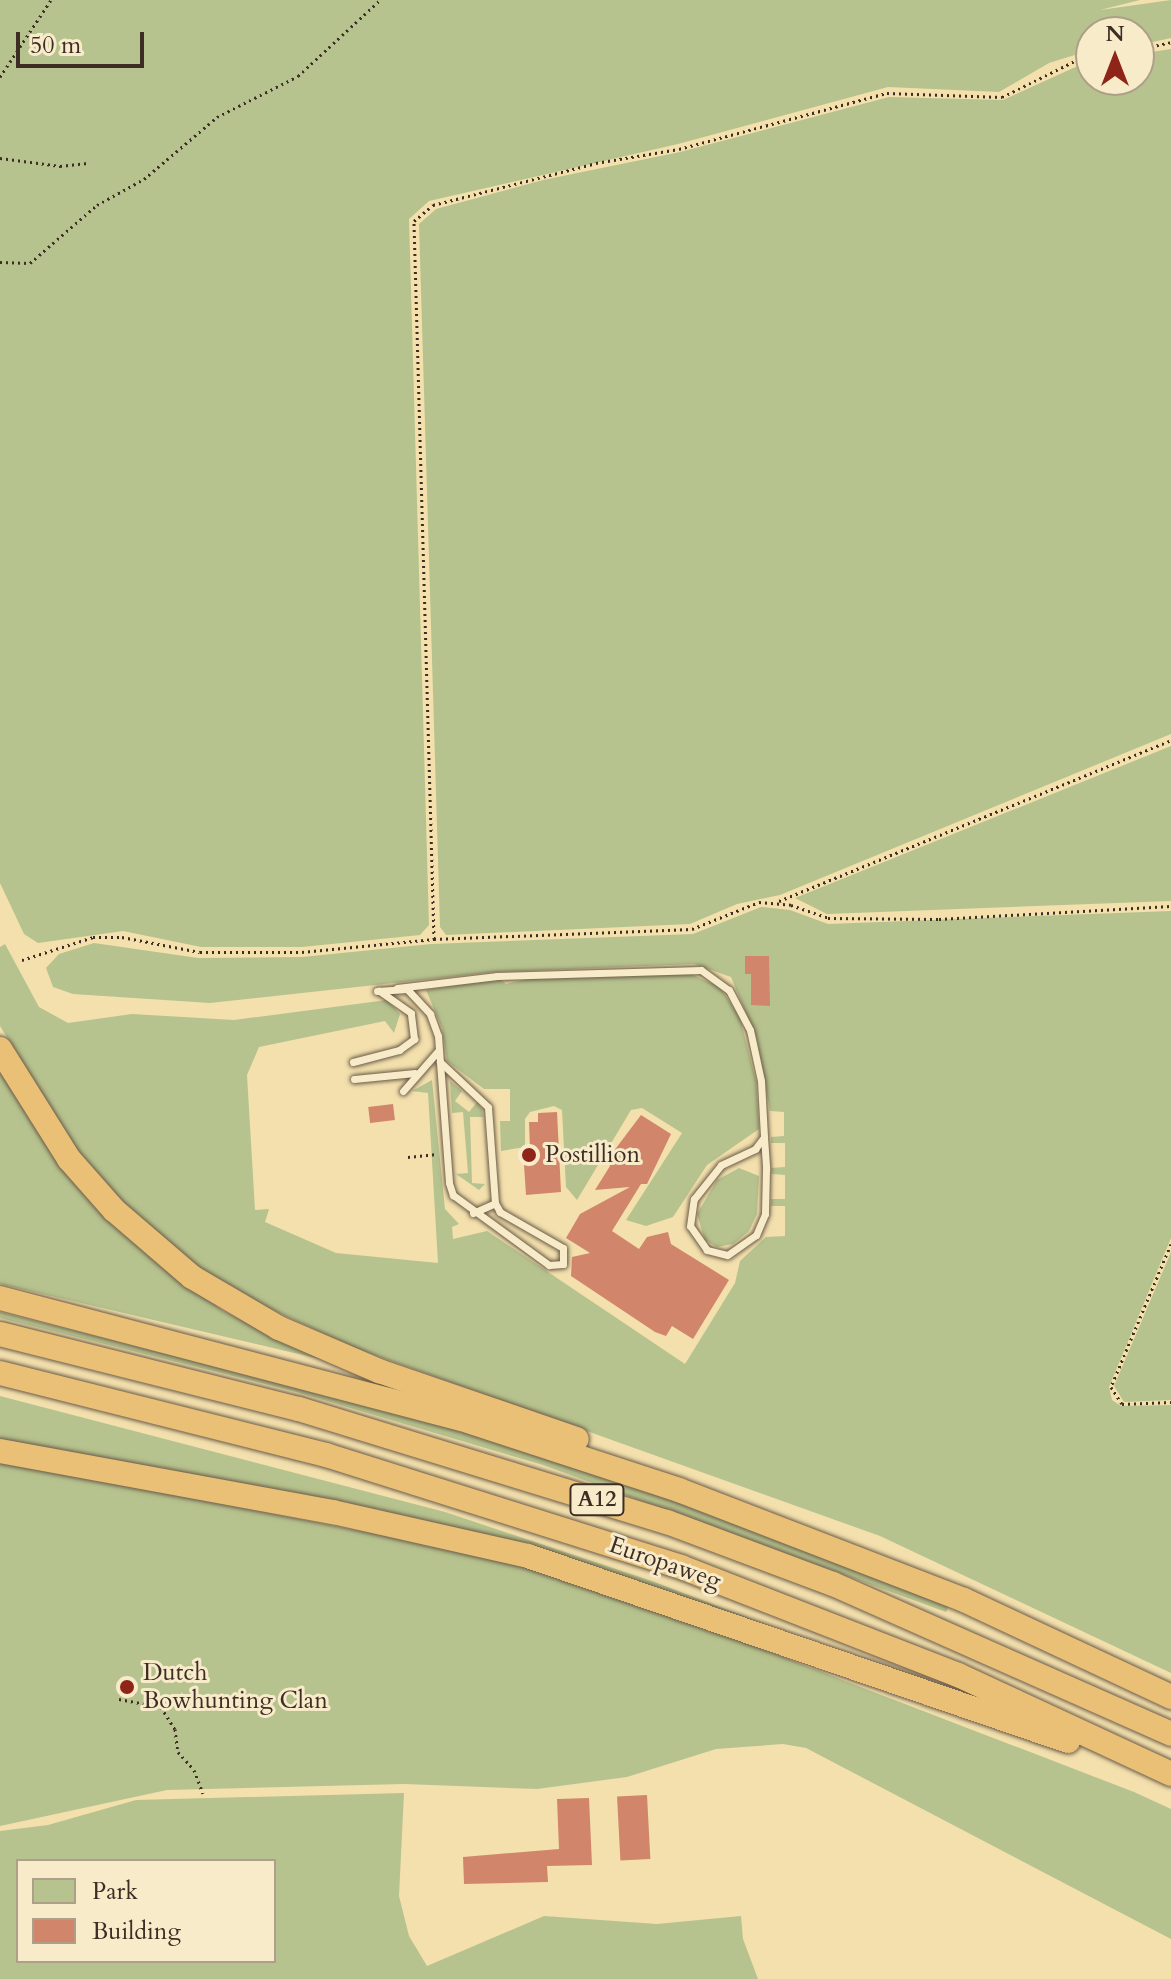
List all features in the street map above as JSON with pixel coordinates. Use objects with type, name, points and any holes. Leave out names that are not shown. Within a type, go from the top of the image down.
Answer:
[{"type":"highway","name":"A12","points":[[0,1049],[69,1159],[114,1210],[155,1249],[230,1303],[379,1371],[600,1447],[679,1490]]},
{"type":"highway","name":"A12","points":[[0,1298],[456,1418],[679,1490],[964,1600],[1171,1697]]},
{"type":"highway","name":"Europaweg","points":[[0,1334],[299,1409],[667,1522],[833,1584],[1171,1734]]},
{"type":"highway","name":"Europaweg","points":[[0,1373],[326,1455],[681,1567],[958,1675],[1171,1776]]},
{"type":"highway","name":"A12","points":[[0,1451],[333,1512],[528,1556],[1171,1776]]},
{"type":"lane","points":[[353,1062],[399,1050],[414,1039],[411,1013],[377,991],[497,976],[670,967],[701,970],[729,990],[750,1030],[761,1081],[764,1137],[765,1206],[759,1230],[736,1252],[707,1250],[690,1226],[694,1199],[721,1165],[755,1149],[764,1137]]},
{"type":"lane","points":[[397,988],[425,1004],[438,1051],[449,1183],[453,1195],[473,1213],[549,1265],[563,1264],[563,1248],[500,1212],[495,1203],[488,1107],[440,1062]]},
{"type":"lane","points":[[403,1091],[415,1073],[438,1051]]},
{"type":"lane","points":[[354,1079],[415,1073]]},
{"type":"lane","points":[[473,1213],[495,1203]]},
{"type":"path","points":[[0,77],[51,0]]},
{"type":"path","points":[[0,262],[30,263],[97,205],[144,179],[217,117],[298,76],[380,0]]},
{"type":"path","points":[[434,939],[414,221],[433,205],[596,163],[679,149],[887,93],[1002,97],[1075,61]]},
{"type":"path","points":[[0,158],[60,166],[90,163]]},
{"type":"path","points":[[776,902],[1171,740]]},
{"type":"path","points":[[22,960],[93,937],[122,937],[200,952],[302,952],[434,939],[692,929],[759,902],[776,902],[828,918],[939,919],[1171,906]]},
{"type":"path","points":[[408,1157],[432,1154]]},
{"type":"path","points":[[1171,1244],[1111,1387],[1122,1404],[1171,1402]]},
{"type":"path","points":[[119,1699],[161,1707],[175,1729],[178,1752],[194,1770],[203,1793]]},
{"type":"green space","points":[[0,0],[1140,0],[1100,10],[1171,0],[1171,38],[1155,42],[1155,16],[1075,16],[1075,55],[1049,63],[999,92],[888,87],[678,144],[429,201],[409,219],[429,925],[420,935],[302,947],[201,947],[123,931],[38,943],[24,934],[0,883]]},
{"type":"green space","points":[[1171,49],[1171,734],[780,895],[737,904],[690,924],[446,935],[440,927],[419,224],[436,209],[543,180],[680,152],[889,97],[1003,100],[1075,67],[1075,96],[1155,96],[1155,52]]},
{"type":"green space","points":[[1171,746],[1171,901],[827,914],[795,898]]},
{"type":"green space","points":[[761,907],[790,910],[828,924],[1171,911],[1171,1238],[1109,1387],[1112,1400],[1121,1406],[1171,1405],[1171,1673],[880,1536],[355,1348],[236,1293],[157,1238],[83,1160],[0,1026],[0,947],[5,944],[39,1007],[68,1023],[132,1014],[234,1020],[387,1000],[400,1014],[394,1033],[385,1021],[259,1047],[247,1075],[255,1210],[269,1209],[265,1222],[336,1253],[438,1263],[428,1093],[412,1091],[432,1080],[445,1209],[459,1224],[452,1227],[453,1239],[487,1231],[685,1364],[735,1283],[740,1261],[766,1237],[785,1236],[785,1206],[771,1206],[771,1199],[785,1199],[785,1175],[772,1174],[771,1168],[785,1167],[785,1143],[771,1143],[771,1137],[784,1136],[784,1112],[770,1111],[757,1039],[731,977],[694,964],[494,972],[210,1003],[73,994],[53,987],[46,968],[59,954],[94,943],[198,958],[302,957],[431,944],[693,934]]},
{"type":"green space","points":[[686,972],[720,987],[740,1018],[756,1081],[759,1129],[707,1165],[673,1217],[646,1226],[626,1220],[682,1133],[642,1108],[631,1110],[577,1200],[566,1187],[562,1110],[554,1106],[530,1112],[525,1119],[525,1147],[501,1151],[500,1121],[510,1121],[510,1089],[484,1089],[447,1061],[442,1028],[426,990],[500,979],[506,984],[537,977]]},
{"type":"green space","points":[[0,1070],[62,1166],[117,1228],[223,1311],[324,1360],[0,1284]]},
{"type":"green space","points":[[450,1081],[462,1091],[455,1101],[469,1112],[477,1102],[482,1109],[483,1117],[470,1117],[472,1183],[485,1184],[479,1190],[456,1174],[468,1173],[463,1112],[452,1113]]},
{"type":"green space","points":[[739,1168],[759,1176],[757,1214],[749,1231],[733,1244],[717,1247],[705,1240],[697,1214],[717,1180]]},
{"type":"green space","points":[[1171,1252],[1171,1400],[1124,1402],[1114,1386]]},
{"type":"green space","points":[[0,1312],[411,1416],[545,1457],[682,1503],[949,1606],[946,1612],[543,1465],[293,1391],[0,1318]]},
{"type":"green space","points":[[0,1396],[445,1512],[652,1581],[833,1650],[651,1586],[0,1442]]},
{"type":"green space","points":[[0,1461],[500,1558],[653,1607],[1134,1792],[1171,1809],[1171,1939],[806,1748],[783,1744],[716,1749],[627,1777],[537,1789],[404,1784],[167,1790],[0,1826]]},
{"type":"green space","points":[[404,1793],[399,1896],[409,1936],[427,1966],[544,1916],[657,1924],[741,1916],[743,1939],[758,1979],[0,1979],[0,1831],[48,1825],[136,1800]]},
{"type":"building","points":[[745,956],[769,956],[770,1006],[751,1005],[751,974],[745,974]]},
{"type":"building","points":[[393,1104],[395,1120],[370,1123],[368,1107]]},
{"type":"building","points":[[557,1112],[561,1192],[526,1195],[523,1150],[530,1149],[529,1122],[538,1122],[538,1113]]},
{"type":"building","points":[[641,1115],[671,1134],[647,1184],[641,1184],[612,1231],[639,1249],[647,1237],[668,1232],[671,1244],[729,1280],[693,1339],[672,1326],[666,1336],[655,1332],[571,1276],[572,1257],[590,1253],[566,1238],[580,1214],[630,1187],[595,1190],[610,1166],[607,1160]]},
{"type":"building","points":[[119,1680],[136,1680],[136,1695],[119,1695]]},
{"type":"building","points":[[647,1795],[650,1859],[620,1860],[617,1797]]},
{"type":"building","points":[[589,1798],[592,1865],[547,1866],[548,1882],[464,1884],[463,1857],[559,1849],[557,1799]]},
{"type":"place","name":"Postillion","points":[[529,1155]]},
{"type":"place","name":"Dutch Bowhunting Clan","points":[[127,1687]]}]
